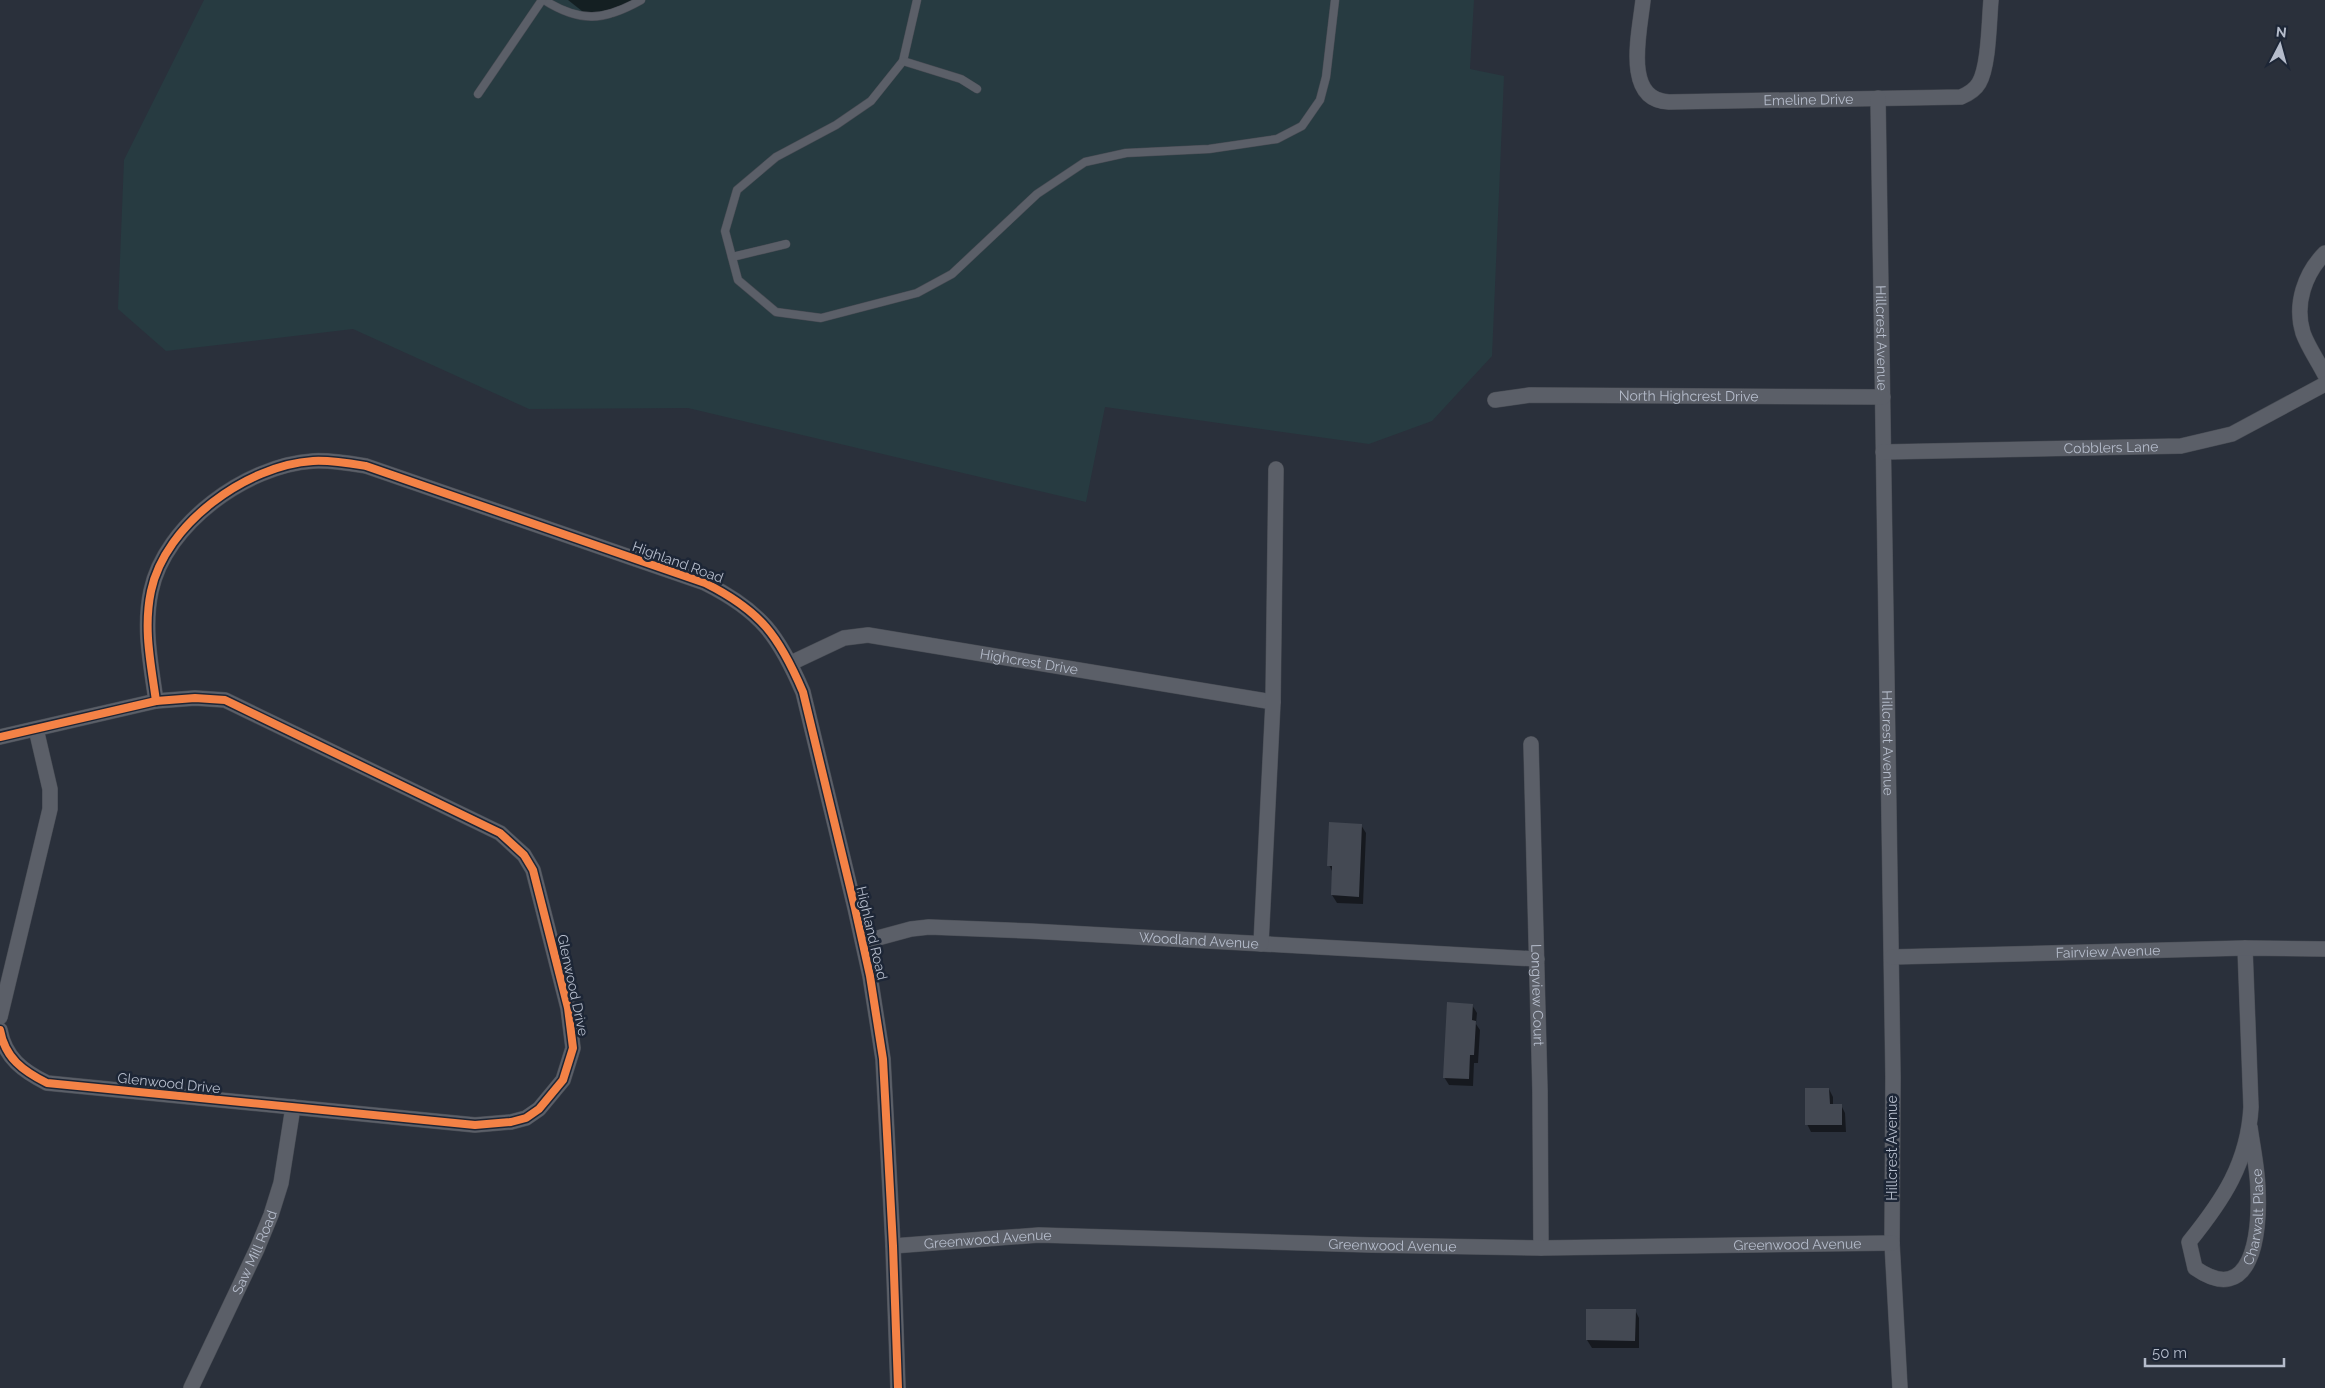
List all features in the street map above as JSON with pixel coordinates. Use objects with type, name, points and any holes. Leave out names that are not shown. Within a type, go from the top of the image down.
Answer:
[{"type":"street","name":"Emeline Drive","points":[[1643,0],[1637,69],[1640,82],[1646,93],[1655,100],[1669,102],[1960,97],[1970,93],[1984,73],[1991,0]]},
{"type":"street","name":"Hillcrest Avenue","points":[[1878,98],[1892,958],[1892,1243],[1900,1388]]},
{"type":"street","points":[[2325,253],[2315,263],[2307,278],[2302,296],[2300,315],[2303,333],[2325,375]]},
{"type":"street","name":"Cobblers Lane","points":[[1883,452],[2181,446],[2232,434],[2325,384]]},
{"type":"street","name":"North Highcrest Drive","points":[[1495,400],[1530,395],[1883,396]]},
{"type":"street","name":"Highland Road","points":[[156,701],[147,637],[147,613],[154,582],[170,546],[204,510],[230,490],[256,476],[284,465],[312,461],[339,461],[366,466],[705,583],[730,595],[753,612],[773,633],[791,663],[803,692],[862,942],[883,1059],[898,1388]]},
{"type":"street","points":[[1261,944],[1273,702],[1276,469]]},
{"type":"street","name":"Highcrest Drive","points":[[791,663],[844,638],[868,635],[1273,702]]},
{"type":"street","name":"Glenwood Drive","points":[[0,737],[156,701],[195,698],[225,700],[241,706],[500,833],[524,855],[533,870],[568,1008],[574,1048],[563,1080],[539,1109],[526,1118],[511,1122],[475,1125],[47,1083],[26,1072],[15,1062],[4,1046],[0,1030]]},
{"type":"street","points":[[0,1017],[50,809],[50,789],[36,729]]},
{"type":"street","name":"Longview Court","points":[[1532,744],[1541,1248]]},
{"type":"street","name":"Woodland Avenue","points":[[862,942],[911,929],[929,927],[1537,959]]},
{"type":"street","name":"Fairview Avenue","points":[[1892,958],[2245,948],[2325,949]]},
{"type":"street","name":"Charwalt Place","points":[[2245,948],[2251,1107],[2250,1127],[2258,1192],[2256,1234],[2250,1261],[2240,1275],[2226,1281],[2206,1276],[2195,1268],[2189,1242],[2213,1212],[2236,1174],[2250,1127]]},
{"type":"street","name":"Saw Mill Road","points":[[191,1388],[257,1249],[271,1215],[281,1183],[293,1107]]},
{"type":"street","name":"Greenwood Avenue","points":[[893,1246],[1040,1234],[1371,1246],[1541,1248],[1892,1243]]},
{"type":"lane","points":[[478,94],[543,0],[562,11],[585,18],[622,11],[641,0]]},
{"type":"lane","points":[[917,0],[903,61],[871,100],[836,125],[776,157],[737,190],[725,231],[738,280],[776,312],[821,318],[917,292],[952,274],[1037,194],[1085,162],[1126,153],[1210,150],[1277,139],[1302,126],[1320,100],[1326,77],[1335,0]]},
{"type":"lane","points":[[903,61],[961,79],[977,89]]},
{"type":"lane","points":[[732,257],[786,244]]},
{"type":"shaded area","points":[[204,0],[1474,0],[1470,69],[1504,76],[1492,356],[1432,421],[1369,444],[1105,407],[1086,502],[688,408],[529,409],[353,329],[166,351],[118,309],[124,160]]},
{"type":"building","points":[[1329,822],[1362,824],[1359,897],[1331,895],[1332,866],[1327,866]]},
{"type":"building","points":[[1447,1002],[1473,1004],[1472,1020],[1476,1021],[1474,1055],[1470,1055],[1469,1079],[1443,1078]]},
{"type":"building","points":[[1805,1088],[1829,1088],[1830,1104],[1842,1104],[1842,1125],[1805,1125]]},
{"type":"building","points":[[1586,1309],[1636,1309],[1635,1341],[1586,1340]]},
{"type":"cycle path","points":[[156,701],[148,633],[149,605],[151,591],[159,566],[173,543],[191,521],[212,502],[236,486],[288,465],[313,461],[333,461],[366,466],[705,583],[741,604],[754,615],[776,640],[803,692],[870,976],[883,1059],[898,1388]]},
{"type":"cycle path","points":[[0,737],[156,701],[195,698],[225,700],[500,833],[524,855],[533,870],[568,1008],[573,1048],[563,1080],[539,1109],[526,1118],[511,1122],[475,1125],[47,1083],[30,1074],[16,1062],[6,1048],[0,1030]]}]
